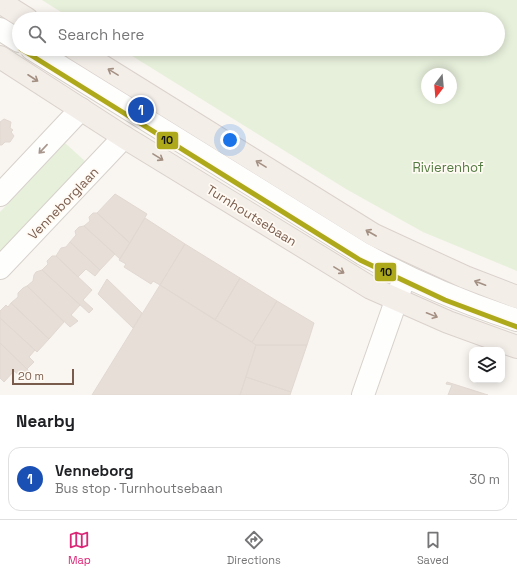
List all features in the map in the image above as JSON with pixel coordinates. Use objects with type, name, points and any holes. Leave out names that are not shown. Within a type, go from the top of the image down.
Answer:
[{"type":"main road","points":[[0,2],[16,12]]},
{"type":"main road","points":[[86,56],[374,235],[414,255],[465,277],[517,296]]},
{"type":"main road","name":"Turnhoutsebaan","points":[[0,57],[124,137],[340,270],[396,300],[448,322],[517,347]]},
{"type":"street","points":[[0,29],[12,37]]},
{"type":"street","name":"Turnhoutsebaan","points":[[43,56],[260,192],[363,254],[405,276],[447,294],[517,320]]},
{"type":"street","points":[[0,195],[81,109]]},
{"type":"street","name":"Venneborglaan","points":[[0,268],[124,137]]},
{"type":"street","points":[[363,395],[396,300],[414,255]]},
{"type":"green space","name":"Rivierenhof","points":[[42,0],[517,0],[517,271],[423,232],[346,189],[132,56],[505,56],[505,12],[61,12]]},
{"type":"green space","points":[[65,143],[86,162],[0,252],[0,212]]},
{"type":"building","points":[[4,119],[11,122],[10,128],[13,130],[11,132],[14,136],[10,142],[5,142],[0,145],[0,122]]},
{"type":"building","points":[[115,194],[147,214],[130,243],[97,213]]},
{"type":"building","points":[[93,213],[97,213],[130,243],[120,259],[84,226],[90,221],[89,217]]},
{"type":"building","points":[[145,218],[185,244],[160,285],[153,281],[151,284],[124,267],[126,264],[119,260]]},
{"type":"building","points":[[84,226],[115,254],[100,270],[70,242],[76,235],[75,231],[79,227]]},
{"type":"building","points":[[70,242],[100,270],[95,276],[86,269],[78,277],[56,256],[61,248],[66,247]]},
{"type":"building","points":[[185,244],[240,278],[215,320],[160,285]]},
{"type":"building","points":[[52,256],[56,256],[92,290],[83,300],[93,309],[89,313],[42,270],[48,264],[47,261]]},
{"type":"building","points":[[42,270],[80,305],[71,315],[78,321],[70,327],[27,286],[33,281],[36,272]]},
{"type":"building","points":[[240,278],[277,301],[252,342],[215,320]]},
{"type":"building","points":[[107,279],[142,313],[133,328],[98,294]]},
{"type":"building","points":[[160,285],[256,345],[240,395],[92,395]]},
{"type":"building","points":[[27,286],[64,322],[49,339],[11,303],[18,297],[18,293]]},
{"type":"building","points":[[277,301],[314,323],[307,345],[256,345],[252,342]]},
{"type":"building","points":[[11,303],[49,339],[37,352],[0,318],[0,311],[6,305],[8,307]]},
{"type":"building","points":[[0,318],[35,350],[29,357],[34,362],[27,369],[0,343]]},
{"type":"building","points":[[0,343],[30,372],[24,379],[14,371],[4,382],[0,378]]},
{"type":"building","points":[[256,345],[307,345],[291,392],[246,377]]},
{"type":"building","points":[[246,377],[291,392],[290,395],[240,395]]},
{"type":"building","points":[[447,382],[488,395],[448,395],[452,385],[446,384]]},
{"type":"transit line","name":"10","points":[[32,56],[360,260],[445,300],[517,327]]},
{"type":"place","name":"Venneborg","points":[[141,110]]}]
